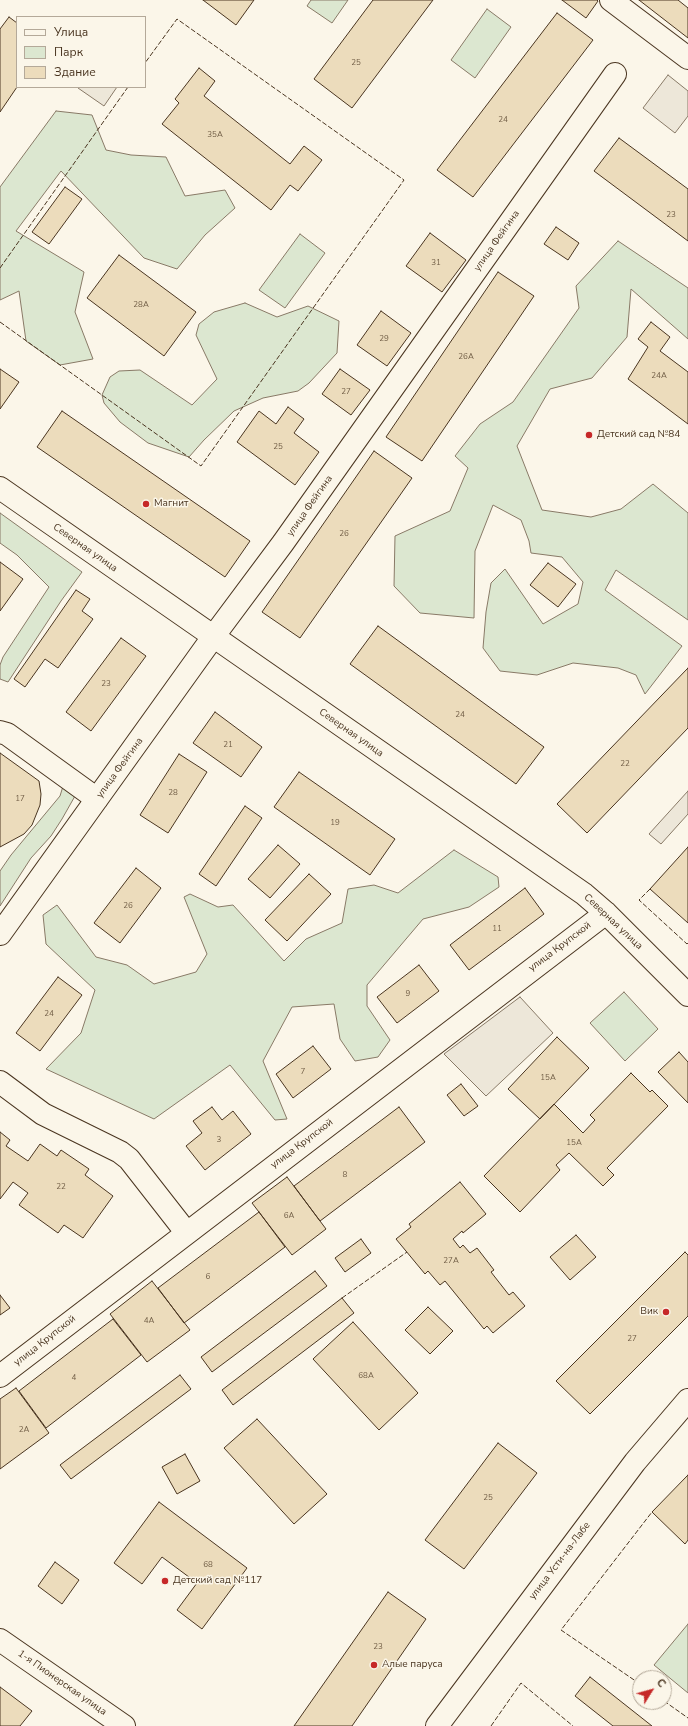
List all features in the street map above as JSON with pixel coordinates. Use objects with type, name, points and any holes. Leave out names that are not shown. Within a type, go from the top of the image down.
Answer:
[{"type":"street","points":[[611,0],[688,58]]},
{"type":"street","name":"улица Фейгина","points":[[0,934],[213,637],[284,543],[615,74]]},
{"type":"street","name":"Северная улица","points":[[0,488],[584,894],[606,913],[688,995]]},
{"type":"street","points":[[0,732],[7,734],[97,799]]},
{"type":"street","name":"улица Крупской","points":[[0,1376],[186,1232],[606,913]]},
{"type":"street","points":[[0,1082],[43,1114],[120,1152],[129,1159],[186,1232]]},
{"type":"street","name":"улица Усти-на-Лабе","points":[[437,1726],[634,1462],[688,1400]]},
{"type":"street","name":"1-я Пионерская улица","points":[[0,1640],[124,1726]]},
{"type":"green space","points":[[311,0],[348,0],[332,23],[307,6]]},
{"type":"green space","points":[[487,9],[511,27],[475,78],[451,60]]},
{"type":"green space","points":[[56,111],[92,115],[106,150],[131,155],[166,157],[185,196],[225,190],[235,208],[205,235],[177,269],[144,258],[61,171],[16,231],[84,272],[75,312],[93,359],[60,365],[26,341],[19,291],[0,300],[0,187]]},
{"type":"green space","points":[[300,234],[325,253],[285,308],[259,290]]},
{"type":"green space","points":[[618,241],[688,288],[688,339],[631,289],[627,337],[592,378],[550,389],[517,446],[542,510],[591,517],[621,509],[653,484],[688,513],[688,620],[616,570],[605,590],[682,646],[645,694],[636,675],[618,668],[573,663],[537,675],[500,671],[483,648],[486,612],[491,583],[505,569],[543,624],[578,604],[583,582],[562,557],[531,553],[529,541],[521,520],[493,505],[475,551],[474,618],[420,613],[394,586],[395,536],[450,511],[468,468],[455,456],[480,424],[513,402],[579,308],[576,286]]},
{"type":"green space","points":[[245,303],[277,317],[308,306],[339,321],[337,353],[309,383],[298,391],[263,398],[234,411],[189,457],[148,443],[120,422],[104,403],[102,395],[110,377],[119,371],[140,370],[192,405],[217,379],[196,335],[199,324],[214,312]]},
{"type":"green space","points":[[0,513],[82,572],[61,601],[8,682],[0,679],[0,665],[3,657],[49,587],[17,555],[0,543]]},
{"type":"green space","points":[[64,783],[75,796],[51,836],[31,858],[0,906],[0,871],[11,855],[60,796]]},
{"type":"green space","points":[[454,850],[498,877],[499,887],[469,907],[423,919],[367,985],[367,1006],[390,1040],[378,1057],[355,1061],[340,1039],[334,1004],[292,1007],[263,1061],[287,1119],[275,1120],[230,1065],[154,1119],[46,1069],[81,1033],[95,990],[46,944],[43,915],[57,905],[96,957],[127,965],[154,984],[196,972],[207,954],[184,897],[190,894],[218,907],[233,905],[284,961],[306,939],[342,923],[348,889],[374,885],[398,893]]},
{"type":"green space","points":[[624,992],[658,1029],[625,1061],[590,1023]]},
{"type":"green space","points":[[688,1624],[688,1693],[672,1680],[672,1670],[660,1670],[654,1665]]},
{"type":"shaded area","points":[[668,75],[688,91],[688,116],[675,133],[643,108]]},
{"type":"shaded area","points":[[78,88],[116,88],[104,106]]},
{"type":"shaded area","points":[[688,791],[688,814],[661,844],[649,834]]},
{"type":"shaded area","points":[[520,997],[553,1033],[486,1096],[444,1054]]},
{"type":"building","points":[[203,0],[254,0],[236,25]]},
{"type":"building","points":[[373,0],[433,0],[352,108],[314,79]]},
{"type":"building","points":[[562,0],[597,0],[598,1],[586,18]]},
{"type":"building","points":[[639,0],[678,0],[688,8],[688,38]]},
{"type":"building","points":[[557,13],[593,40],[473,197],[437,170]]},
{"type":"building","points":[[9,17],[16,22],[16,88],[0,112],[0,29]]},
{"type":"building","points":[[199,68],[215,81],[204,96],[290,164],[304,146],[322,160],[298,191],[290,185],[271,210],[162,124],[179,103],[175,99]]},
{"type":"building","points":[[619,138],[688,189],[688,241],[594,171]]},
{"type":"building","points":[[65,187],[82,199],[49,244],[32,232]]},
{"type":"building","points":[[556,227],[579,243],[568,260],[544,244]]},
{"type":"building","points":[[430,233],[466,260],[442,292],[406,266]]},
{"type":"building","points":[[119,255],[196,312],[164,356],[87,298]]},
{"type":"building","points":[[498,272],[534,296],[422,461],[386,437]]},
{"type":"building","points":[[381,311],[411,333],[387,366],[357,345]]},
{"type":"building","points":[[651,322],[670,337],[660,351],[688,372],[688,424],[628,379],[648,347],[638,339]]},
{"type":"building","points":[[0,369],[19,382],[0,409]]},
{"type":"building","points":[[340,369],[370,390],[351,415],[322,394]]},
{"type":"building","points":[[288,407],[304,419],[294,433],[319,452],[295,485],[237,442],[259,411],[276,424]]},
{"type":"building","points":[[62,411],[250,541],[225,577],[37,447]]},
{"type":"building","points":[[374,451],[412,478],[300,638],[262,612]]},
{"type":"building","points":[[0,562],[23,579],[0,611]]},
{"type":"building","points":[[548,563],[576,584],[558,607],[530,585]]},
{"type":"building","points":[[76,590],[90,599],[82,611],[93,619],[58,668],[45,659],[25,687],[14,679]]},
{"type":"building","points":[[378,626],[544,747],[516,784],[350,664]]},
{"type":"building","points":[[121,638],[146,656],[91,731],[66,712]]},
{"type":"building","points":[[688,668],[688,728],[587,833],[557,804]]},
{"type":"building","points":[[215,712],[262,747],[241,777],[193,743]]},
{"type":"building","points":[[0,753],[39,781],[41,794],[40,805],[32,825],[24,834],[0,847]]},
{"type":"building","points":[[179,754],[207,772],[168,833],[140,815]]},
{"type":"building","points":[[299,772],[395,839],[370,875],[274,807]]},
{"type":"building","points":[[245,806],[262,818],[216,886],[199,874]]},
{"type":"building","points":[[278,845],[300,864],[270,898],[248,879]]},
{"type":"building","points":[[688,847],[688,923],[650,889]]},
{"type":"building","points":[[136,868],[161,888],[120,943],[94,923]]},
{"type":"building","points":[[309,874],[331,894],[287,941],[265,920]]},
{"type":"building","points":[[525,888],[544,914],[469,970],[450,945]]},
{"type":"building","points":[[419,965],[439,991],[397,1023],[377,997]]},
{"type":"building","points":[[58,977],[82,995],[40,1051],[16,1033]]},
{"type":"building","points":[[557,1037],[589,1068],[540,1119],[508,1089]]},
{"type":"building","points":[[313,1046],[331,1069],[293,1098],[276,1074]]},
{"type":"building","points":[[679,1052],[688,1062],[688,1103],[658,1072]]},
{"type":"building","points":[[631,1073],[650,1092],[652,1090],[668,1106],[607,1168],[614,1175],[603,1186],[569,1153],[556,1165],[560,1170],[520,1212],[484,1176],[554,1104],[583,1133],[595,1120],[590,1115]]},
{"type":"building","points":[[461,1084],[478,1106],[464,1116],[447,1095]]},
{"type":"building","points":[[212,1107],[222,1120],[233,1111],[251,1134],[205,1170],[186,1146],[202,1133],[193,1121]]},
{"type":"building","points":[[399,1107],[425,1142],[320,1221],[294,1186]]},
{"type":"building","points":[[0,1132],[10,1140],[6,1146],[28,1161],[40,1144],[57,1156],[61,1150],[89,1169],[85,1175],[113,1196],[83,1238],[64,1225],[58,1233],[19,1205],[28,1193],[13,1182],[0,1199]]},
{"type":"building","points":[[287,1177],[326,1229],[292,1255],[252,1203]]},
{"type":"building","points":[[460,1182],[486,1214],[463,1233],[462,1231],[453,1239],[460,1248],[463,1245],[470,1253],[477,1248],[494,1270],[491,1272],[509,1295],[513,1292],[525,1306],[493,1333],[487,1326],[484,1329],[445,1281],[440,1285],[428,1271],[425,1274],[396,1239],[411,1227],[409,1224]]},
{"type":"building","points":[[259,1212],[285,1247],[184,1323],[158,1288]]},
{"type":"building","points":[[576,1235],[596,1257],[570,1280],[550,1257]]},
{"type":"building","points":[[361,1239],[371,1253],[345,1272],[335,1258]]},
{"type":"building","points":[[685,1252],[688,1255],[688,1316],[590,1414],[556,1381]]},
{"type":"building","points":[[315,1271],[327,1286],[212,1372],[201,1357]]},
{"type":"building","points":[[152,1281],[190,1330],[147,1362],[110,1314]]},
{"type":"building","points":[[0,1295],[10,1308],[0,1315]]},
{"type":"building","points":[[342,1298],[354,1313],[233,1405],[222,1390]]},
{"type":"building","points":[[428,1307],[453,1331],[430,1354],[405,1330]]},
{"type":"building","points":[[113,1319],[141,1355],[46,1428],[19,1391]]},
{"type":"building","points":[[353,1322],[418,1393],[379,1430],[313,1359]]},
{"type":"building","points":[[180,1375],[191,1389],[71,1479],[60,1465]]},
{"type":"building","points":[[16,1388],[49,1433],[0,1469],[0,1399]]},
{"type":"building","points":[[257,1419],[327,1494],[294,1524],[224,1448]]},
{"type":"building","points":[[498,1443],[537,1473],[464,1569],[425,1540]]},
{"type":"building","points":[[185,1454],[200,1481],[177,1494],[162,1467]]},
{"type":"building","points":[[688,1475],[688,1540],[685,1544],[652,1512]]},
{"type":"building","points":[[159,1502],[247,1568],[202,1629],[177,1610],[197,1583],[162,1557],[142,1584],[114,1563]]},
{"type":"building","points":[[55,1562],[79,1580],[62,1604],[38,1586]]},
{"type":"building","points":[[388,1592],[426,1619],[352,1726],[294,1726]]},
{"type":"building","points":[[590,1677],[652,1726],[613,1726],[575,1696]]},
{"type":"building","points":[[0,1687],[32,1711],[20,1726],[0,1726]]},
{"type":"fence","points":[[0,322],[201,466],[404,180],[177,19],[146,62]]},
{"type":"fence","points":[[0,268],[127,88]]},
{"type":"fence","points":[[650,889],[639,900],[687,944],[688,943]]},
{"type":"fence","points":[[342,1298],[407,1252]]},
{"type":"fence","points":[[632,1679],[561,1630],[652,1512]]},
{"type":"fence","points":[[491,1726],[521,1683],[573,1726]]},
{"type":"fence","points":[[672,1707],[688,1718]]},
{"type":"place","name":"Детский сад №84","points":[[589,435]]},
{"type":"place","name":"Магнит","points":[[146,504]]},
{"type":"place","name":"Вик","points":[[666,1312]]},
{"type":"place","name":"Детский сад №117","points":[[165,1581]]},
{"type":"place","name":"Алые паруса","points":[[374,1665]]}]
